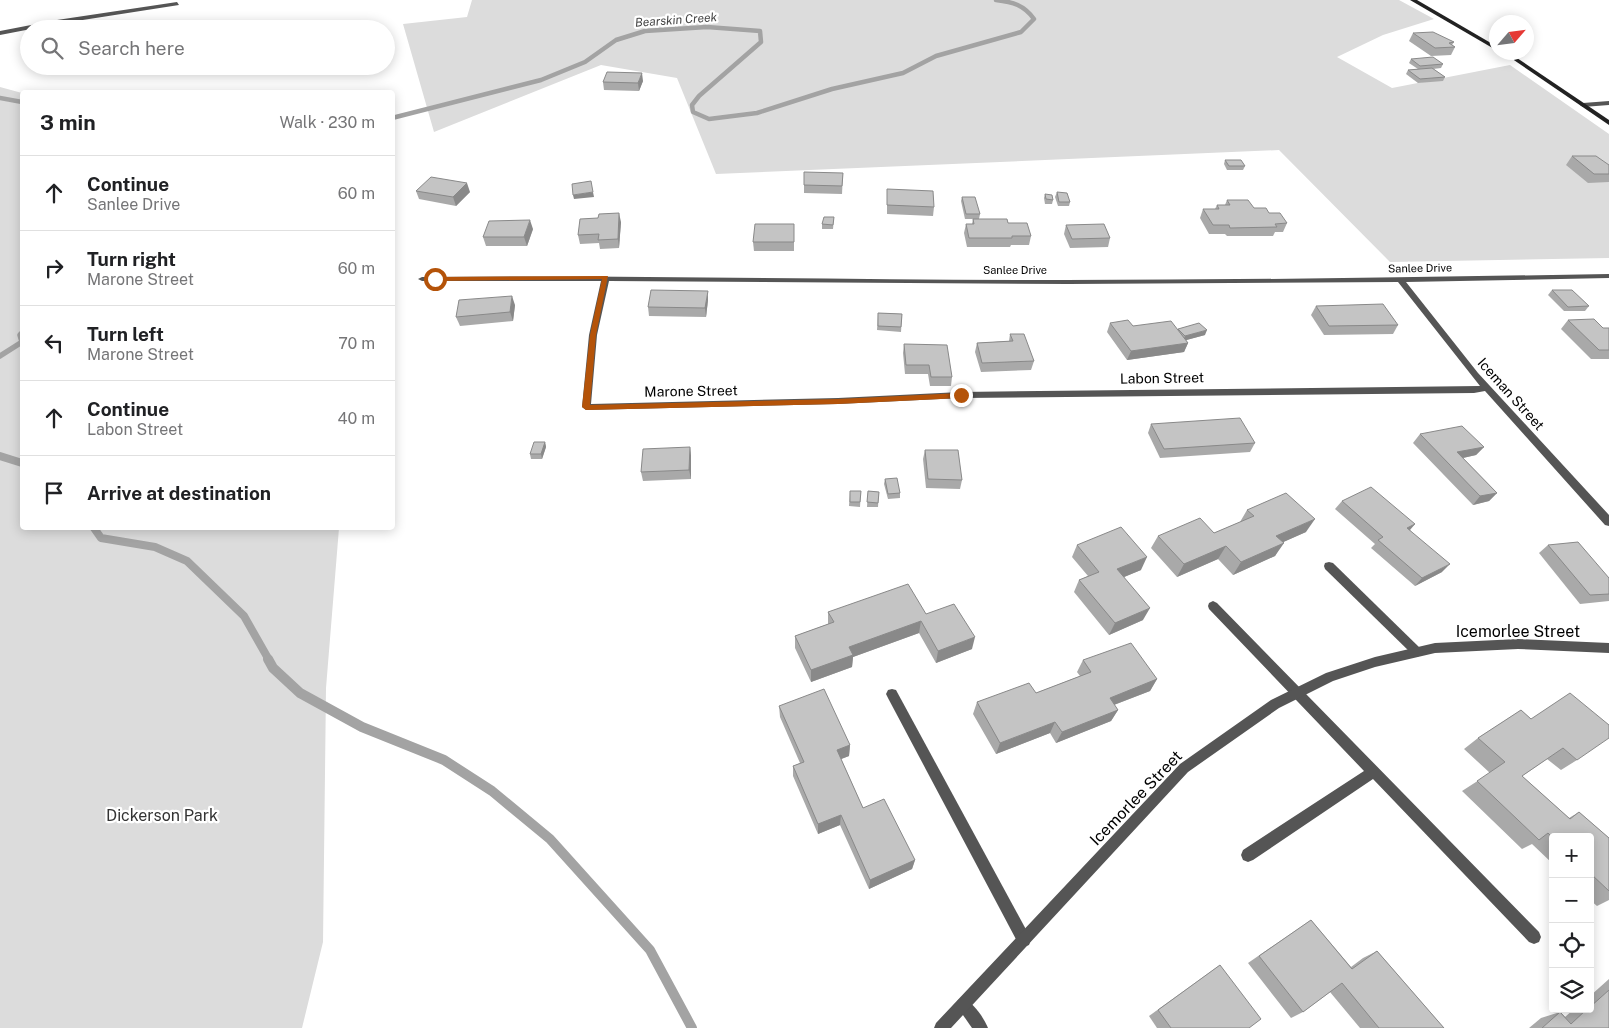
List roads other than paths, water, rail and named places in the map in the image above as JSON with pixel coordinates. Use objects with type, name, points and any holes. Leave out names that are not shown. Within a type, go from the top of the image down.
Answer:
[{"type":"main road","points":[[1413,0],[1489,44]]},
{"type":"main road","points":[[1516,60],[1609,123]]},
{"type":"street","points":[[70,20],[178,4]]},
{"type":"street","points":[[0,33],[20,29]]},
{"type":"street","points":[[1583,105],[1609,103]]},
{"type":"street","name":"Sanlee Drive","points":[[422,279],[606,278],[888,281],[1400,279],[1609,276]]},
{"type":"street","name":"Marone Street","points":[[606,278],[593,335],[586,407],[838,402]]},
{"type":"street","name":"Iceman Street","points":[[1400,279],[1486,388],[1609,522]]},
{"type":"street","name":"Labon Street","points":[[838,402],[961,395],[1474,390],[1486,388]]},
{"type":"street","points":[[1329,566],[1417,652]]},
{"type":"street","points":[[1213,606],[1534,937]]},
{"type":"street","name":"Icemorlee Street","points":[[941,1028],[1184,768],[1275,704],[1330,677],[1366,665],[1435,648],[1518,644],[1609,648]]},
{"type":"street","points":[[892,694],[1024,940]]},
{"type":"street","points":[[1248,856],[1373,772]]},
{"type":"street","points":[[963,1005],[981,1028]]},
{"type":"waterway","name":"Bearskin Creek","points":[[395,117],[541,80],[585,62],[616,40],[645,31],[707,27],[760,31],[761,42],[699,96],[692,105],[693,112],[709,119],[757,113],[832,89],[903,73],[936,56],[1021,32],[1034,19],[1026,10],[1018,5],[996,0]]},
{"type":"waterway","points":[[0,98],[20,102]]},
{"type":"waterway","name":"Bearskin Creek","points":[[0,356],[20,343]]},
{"type":"waterway","points":[[0,456],[20,462]]},
{"type":"waterway","points":[[95,530],[101,538],[155,547],[187,561],[244,616],[269,660]]},
{"type":"waterway","points":[[268,659],[273,668],[300,693],[362,727],[444,760],[492,791],[550,839],[650,950],[692,1028]]},
{"type":"park label","name":"Dickerson Park","points":[[162,815]]}]
